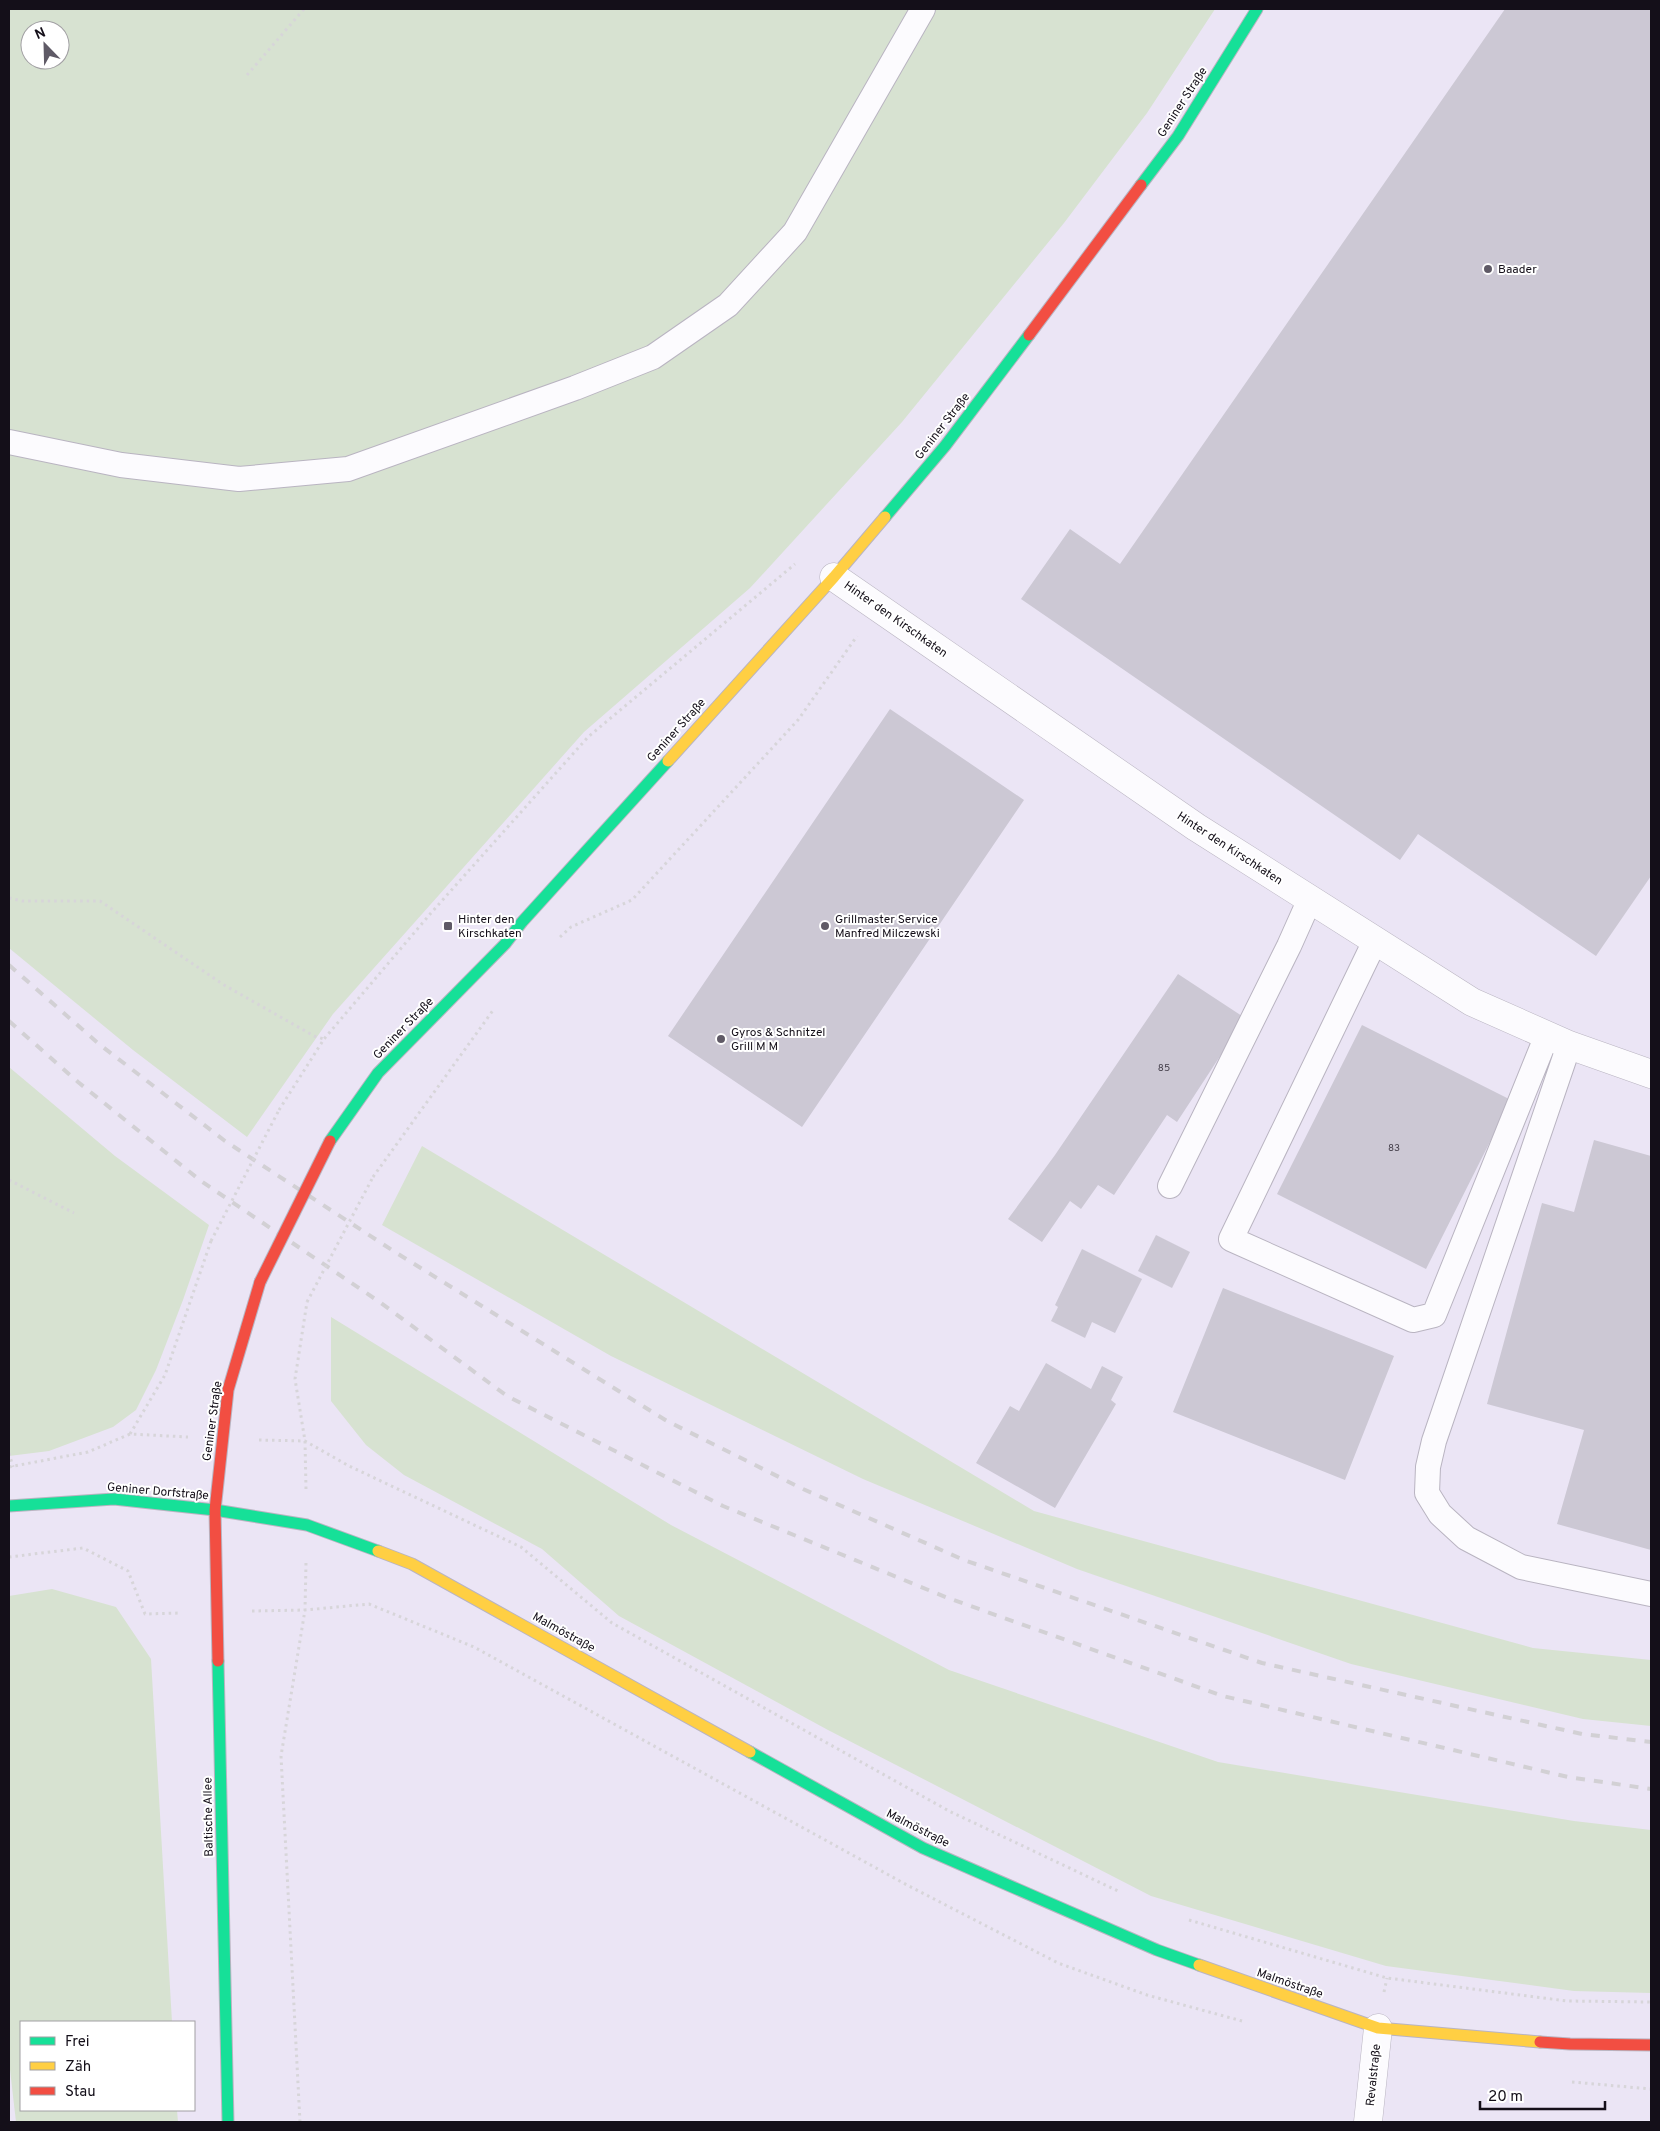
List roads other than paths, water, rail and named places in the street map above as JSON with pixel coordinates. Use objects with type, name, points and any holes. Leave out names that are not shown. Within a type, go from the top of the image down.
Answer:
[{"type":"main road","name":"Geniner Straße","points":[[215,1510],[228,1390],[260,1282],[330,1141],[378,1073],[505,944],[674,752],[834,577],[945,446],[1178,136],[1257,9]]},
{"type":"main road","name":"Geniner Dorfstraße","points":[[9,1506],[114,1499],[215,1510]]},
{"type":"main road","name":"Baltische Allee","points":[[215,1510],[228,2122]]},
{"type":"main road","name":"Malmöstraße","points":[[215,1510],[307,1525],[412,1564],[923,1848],[1157,1950],[1378,2028],[1570,2044],[1651,2045]]},
{"type":"street","name":"Hinter den Kirschkaten","points":[[834,577],[1196,827],[1472,1002],[1558,1040],[1651,1074]]},
{"type":"street","name":"Revalstraße","points":[[1368,2122],[1378,2028]]},
{"type":"lane","points":[[9,442],[121,465],[239,479],[348,469],[575,388],[653,356],[728,305],[795,232],[923,9]]},
{"type":"lane","points":[[1170,1186],[1310,900]]},
{"type":"lane","points":[[1375,941],[1231,1239],[1413,1320],[1434,1315],[1558,1040]]},
{"type":"lane","points":[[1558,1040],[1434,1441],[1428,1467],[1427,1493],[1440,1514],[1466,1538],[1521,1567],[1651,1594]]},
{"type":"railway","points":[[9,965],[99,1044],[225,1141],[395,1252],[667,1421],[803,1489],[964,1560],[1262,1663],[1582,1734],[1651,1742]]},
{"type":"railway","points":[[9,1021],[78,1082],[201,1181],[381,1303],[507,1396],[723,1506],[948,1598],[1223,1696],[1568,1777],[1651,1789]]},
{"type":"place","name":"Baader","points":[[1488,269]]},
{"type":"place","name":"Hinter den Kirschkaten","points":[[448,926]]},
{"type":"place","name":"Grillmaster Service Manfred Milczewski","points":[[825,926]]},
{"type":"place","name":"Gyros & Schnitzel Grill M M","points":[[721,1039]]}]
